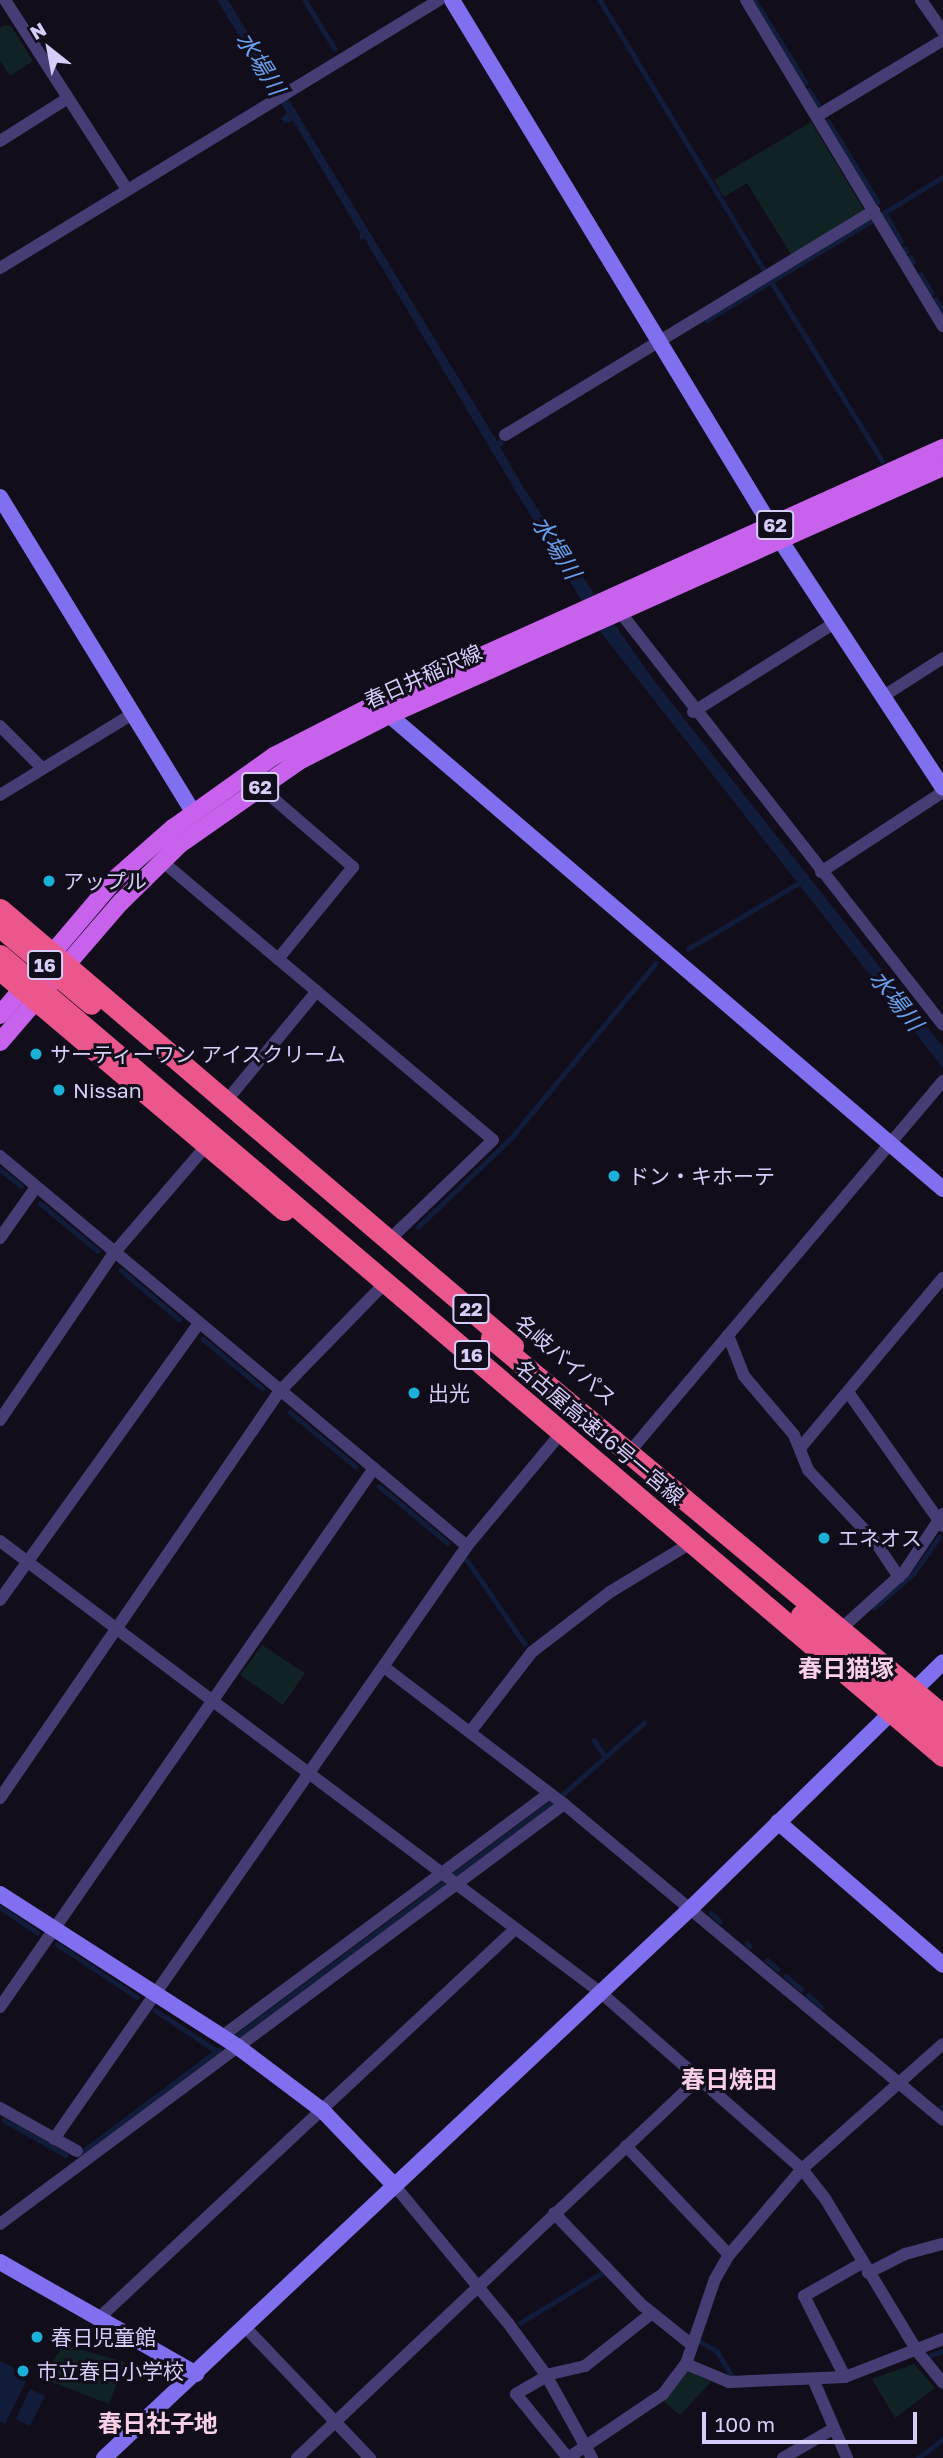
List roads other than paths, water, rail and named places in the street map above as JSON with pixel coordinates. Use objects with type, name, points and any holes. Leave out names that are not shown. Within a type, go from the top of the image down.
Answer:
[{"type":"highway","name":"名岐バイパス","points":[[0,909],[632,1448],[943,1708]]},
{"type":"highway","name":"名古屋高速16号一宮線","points":[[0,926],[943,1715]]},
{"type":"highway","name":"名古屋高速16号一宮線","points":[[0,955],[943,1756]]},
{"type":"highway","name":"22","points":[[0,970],[943,1767]]},
{"type":"highway","points":[[524,1366],[570,1419],[943,1736]]},
{"type":"main road","name":"春日井稲沢線","points":[[0,1042],[29,994],[116,878],[193,813],[308,737],[613,609],[776,533],[943,448]]},
{"type":"main road","name":"春日井稲沢線","points":[[776,533],[943,467]]},
{"type":"main road","name":"春日井稲沢線","points":[[57,958],[163,862],[260,787],[389,715],[582,620]]},
{"type":"main road","name":"春日井稲沢線","points":[[0,1015],[29,994]]},
{"type":"street","points":[[0,268],[127,188],[439,0]]},
{"type":"street","points":[[452,0],[776,533],[943,790],[821,872]]},
{"type":"street","points":[[746,0],[943,326]]},
{"type":"street","points":[[921,0],[943,32]]},
{"type":"street","points":[[5,9],[127,188]]},
{"type":"street","points":[[817,117],[943,40]]},
{"type":"street","points":[[0,141],[68,98]]},
{"type":"street","points":[[505,435],[874,211]]},
{"type":"street","points":[[3,509],[193,813]]},
{"type":"street","points":[[613,609],[943,1025]]},
{"type":"street","points":[[694,712],[833,624]]},
{"type":"street","points":[[882,698],[943,658]]},
{"type":"street","points":[[0,795],[132,714]]},
{"type":"street","points":[[389,715],[943,1189]]},
{"type":"street","points":[[0,726],[42,768]]},
{"type":"street","points":[[260,787],[353,867],[278,958]]},
{"type":"street","points":[[163,862],[493,1140],[390,1239]]},
{"type":"street","points":[[227,1100],[317,991]]},
{"type":"street","points":[[632,1448],[889,1144],[941,1087]]},
{"type":"street","points":[[0,1420],[114,1253],[207,1145]]},
{"type":"street","points":[[0,1156],[279,1392],[467,1546]]},
{"type":"street","points":[[0,1238],[36,1187]]},
{"type":"street","points":[[801,1447],[943,1278]]},
{"type":"street","points":[[0,1798],[279,1392],[379,1289]]},
{"type":"street","points":[[0,1600],[198,1324]]},
{"type":"street","points":[[728,1335],[744,1376],[801,1447],[815,1479],[874,1540],[899,1577]]},
{"type":"street","points":[[844,1626],[899,1577],[941,1521],[848,1392]]},
{"type":"street","points":[[54,2138],[467,1546],[556,1438]]},
{"type":"street","points":[[0,2007],[374,1468]]},
{"type":"street","points":[[0,1541],[600,1992],[802,2169],[826,2200],[917,2351],[943,2383]]},
{"type":"street","points":[[470,1732],[532,1652],[610,1592],[684,1547]]},
{"type":"street","points":[[104,2458],[246,2328],[691,1908],[883,1717],[943,1662]]},
{"type":"street","points":[[384,1667],[564,1804],[943,2120]]},
{"type":"street","points":[[221,2037],[549,1793]]},
{"type":"street","points":[[0,2224],[564,1804]]},
{"type":"street","points":[[778,1822],[943,1965]]},
{"type":"street","points":[[0,1894],[154,1996],[238,2047],[321,2109],[395,2186],[546,2375],[589,2453]]},
{"type":"street","points":[[99,2318],[515,1929]]},
{"type":"street","points":[[652,2313],[585,2366],[546,2375],[516,2394],[568,2458],[589,2453],[663,2394],[686,2364],[729,2255],[802,2169],[943,2044]]},
{"type":"street","points":[[297,2458],[334,2419],[698,2079]]},
{"type":"street","points":[[2,2114],[77,2151]]},
{"type":"street","points":[[626,2146],[729,2255]]},
{"type":"street","points":[[554,2213],[652,2313],[692,2345]]},
{"type":"street","points":[[845,2376],[804,2296],[865,2268],[905,2254],[943,2245]]},
{"type":"street","points":[[0,2262],[196,2374]]},
{"type":"street","points":[[246,2328],[370,2458]]},
{"type":"street","points":[[686,2364],[729,2382],[845,2376],[943,2339]]},
{"type":"street","points":[[813,2379],[848,2458]]},
{"type":"street","points":[[783,2458],[833,2429]]},
{"type":"water","name":"水場川","points":[[217,0],[228,0],[497,441],[501,439],[504,444],[500,447],[525,490],[613,622],[652,678],[943,1047],[943,1068],[599,630],[364,238],[360,240],[360,233],[293,121],[284,123],[281,118],[287,113]]},
{"type":"water","points":[[0,2361],[29,2375],[5,2424],[0,2422]]},
{"type":"water","points":[[30,2389],[45,2396],[30,2426],[16,2419]]},
{"type":"waterway","points":[[305,0],[335,49]]},
{"type":"waterway","points":[[600,0],[765,271]]},
{"type":"waterway","points":[[755,0],[806,83]]},
{"type":"waterway","points":[[809,90],[818,104]]},
{"type":"waterway","points":[[828,121],[878,202]]},
{"type":"waterway","points":[[901,242],[884,213],[943,177]]},
{"type":"waterway","points":[[707,320],[871,221]]},
{"type":"waterway","points":[[905,248],[907,252]]},
{"type":"waterway","points":[[910,257],[913,262]]},
{"type":"waterway","points":[[921,274],[932,293]]},
{"type":"waterway","points":[[771,281],[882,460]]},
{"type":"waterway","points":[[936,299],[943,311]]},
{"type":"waterway","points":[[688,949],[802,881]]},
{"type":"waterway","points":[[418,1227],[511,1138],[656,963]]},
{"type":"waterway","points":[[0,1169],[21,1186]]},
{"type":"waterway","points":[[40,1203],[98,1251]]},
{"type":"waterway","points":[[121,1270],[179,1319]]},
{"type":"waterway","points":[[203,1339],[262,1388]]},
{"type":"waterway","points":[[290,1412],[355,1466]]},
{"type":"waterway","points":[[379,1486],[448,1543]]},
{"type":"waterway","points":[[874,1608],[913,1574],[939,1537]]},
{"type":"waterway","points":[[467,1560],[525,1644]]},
{"type":"waterway","points":[[562,1795],[644,1723]]},
{"type":"waterway","points":[[594,1740],[604,1755]]},
{"type":"waterway","points":[[453,1875],[553,1801]]},
{"type":"waterway","points":[[237,2036],[442,1884]]},
{"type":"waterway","points":[[0,1907],[37,1932]]},
{"type":"waterway","points":[[711,1913],[720,1921]]},
{"type":"waterway","points":[[747,1943],[750,1946]]},
{"type":"waterway","points":[[57,1944],[137,1997]]},
{"type":"waterway","points":[[767,1960],[778,1969]]},
{"type":"waterway","points":[[786,1976],[801,1989]]},
{"type":"waterway","points":[[808,1995],[822,2007]]},
{"type":"waterway","points":[[155,2010],[217,2051]]},
{"type":"waterway","points":[[78,2155],[219,2049]]},
{"type":"waterway","points":[[4,2120],[66,2155]]},
{"type":"waterway","points":[[520,2323],[602,2273]]},
{"type":"waterway","points":[[699,2341],[717,2351],[732,2376]]},
{"type":"waterway","points":[[931,2355],[943,2351]]},
{"type":"waterway","points":[[918,2458],[943,2439]]},
{"type":"place","name":"アップル","points":[[49,881]]},
{"type":"place","name":"サーティーワン アイスクリーム","points":[[36,1054]]},
{"type":"place","name":"Nissan","points":[[59,1090]]},
{"type":"place","name":"ドン・キホーテ","points":[[614,1176]]},
{"type":"place","name":"出光","points":[[414,1393]]},
{"type":"place","name":"エネオス","points":[[824,1538]]},
{"type":"place","name":"春日児童館","points":[[37,2337]]},
{"type":"place","name":"市立春日小学校","points":[[23,2371]]},
{"type":"district","name":"春日猫塚","points":[[846,1668]]},
{"type":"district","name":"春日焼田","points":[[729,2079]]},
{"type":"district","name":"春日社子地","points":[[158,2423]]}]
